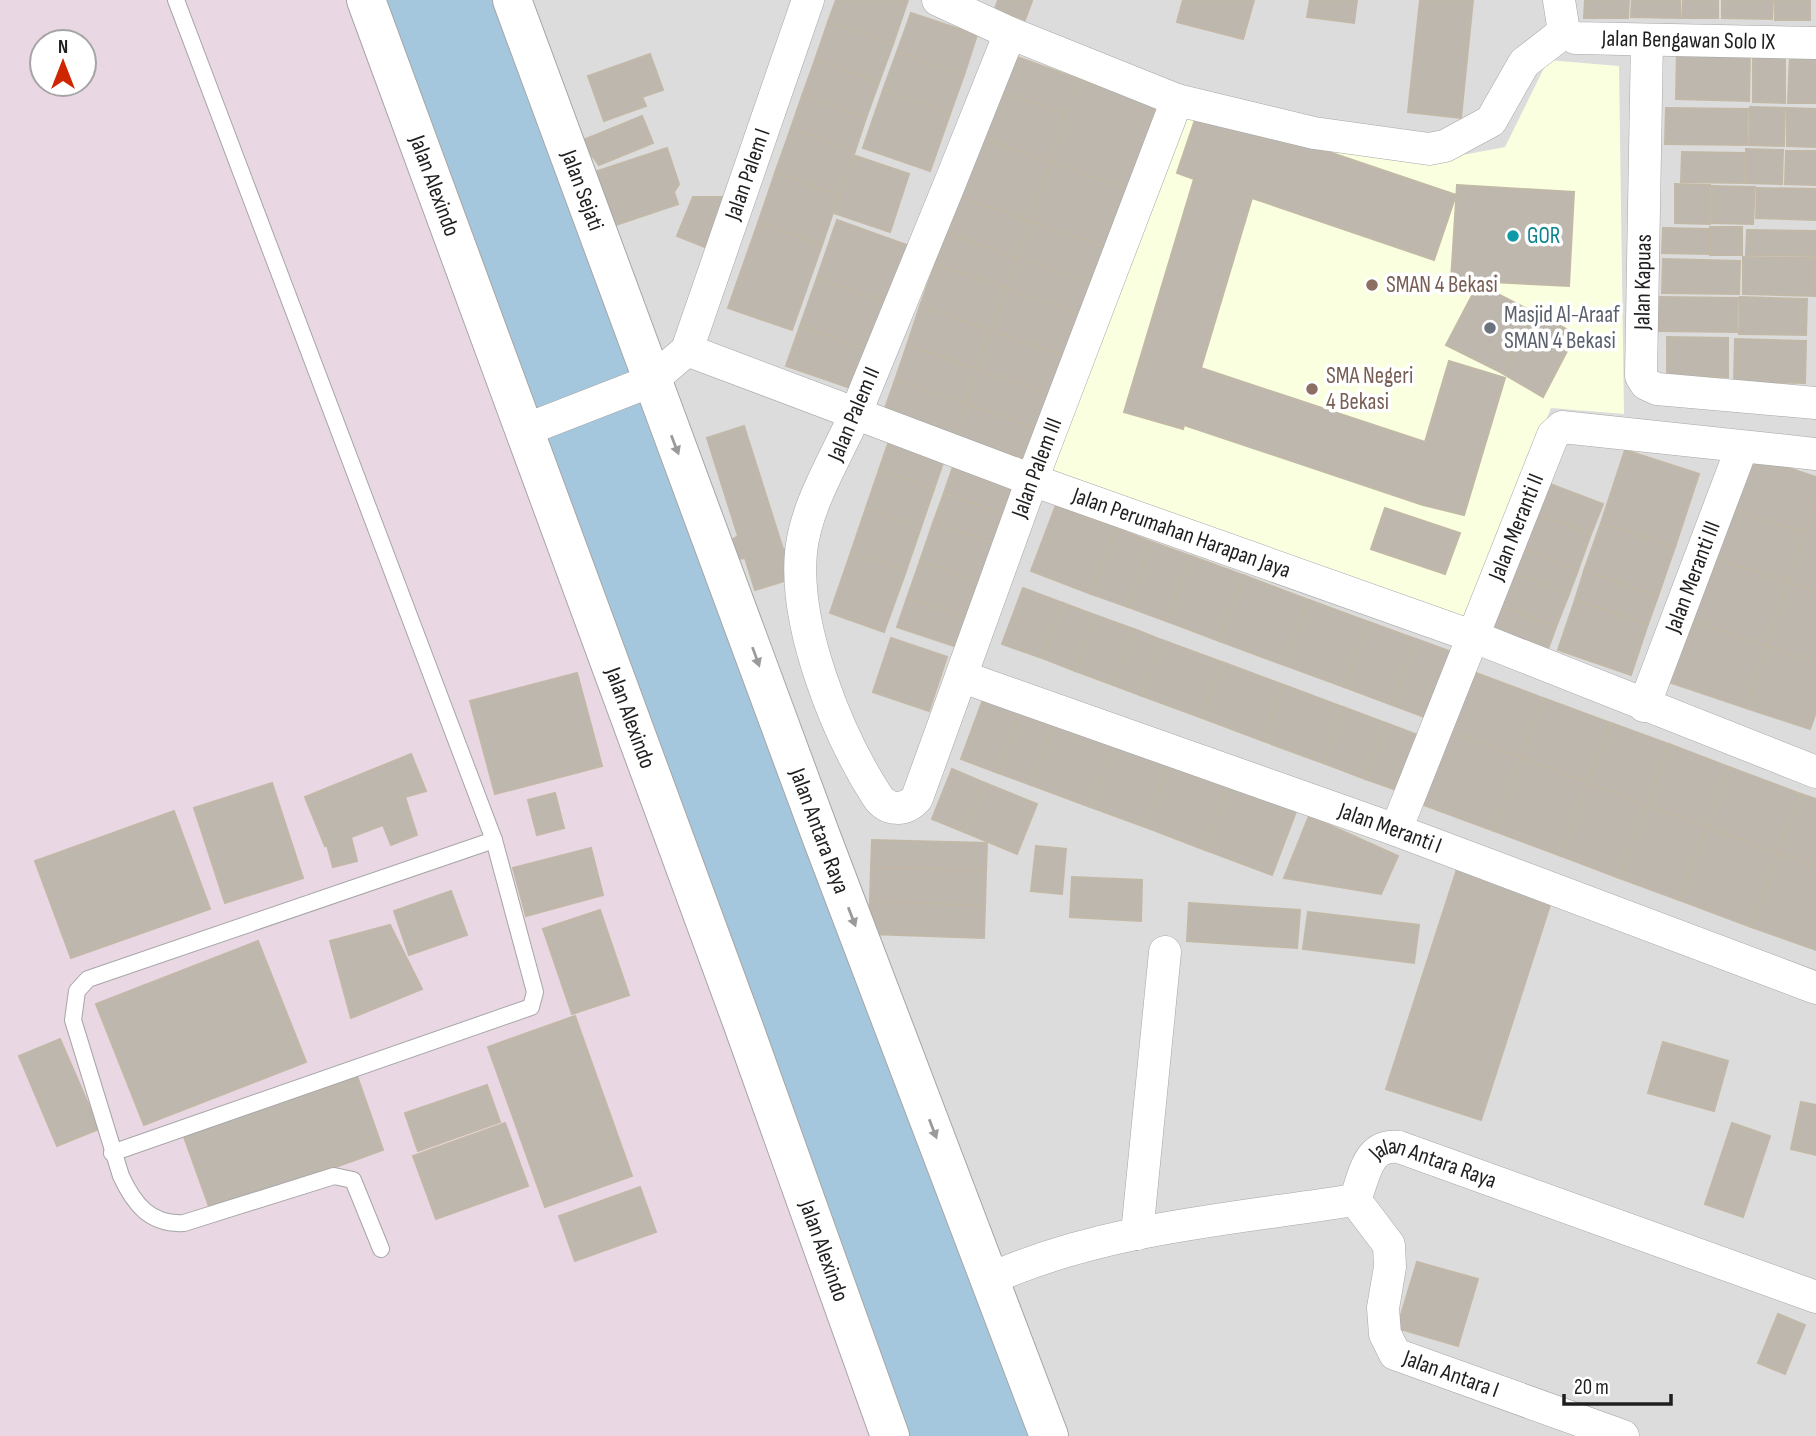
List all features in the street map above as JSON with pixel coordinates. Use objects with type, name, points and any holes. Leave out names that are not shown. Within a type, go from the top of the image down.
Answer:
[{"type":"street","name":"Jalan Alexindo","points":[[366,0],[540,424],[890,1436]]},
{"type":"street","name":"Jalan Sejati","points":[[512,0],[637,387]]},
{"type":"street","name":"Jalan Palem I","points":[[687,349],[808,0]]},
{"type":"street","points":[[938,0],[1010,33],[1177,100],[1314,132],[1437,148],[1479,130],[1491,121],[1524,63],[1564,32],[1559,0]]},
{"type":"street","name":"Jalan Bengawan Solo IX","points":[[1564,32],[1575,38],[1816,43]]},
{"type":"street","name":"Jalan Palem II","points":[[880,800],[849,744],[823,680],[805,618],[801,589],[801,552],[810,515],[856,412],[1010,33]]},
{"type":"street","name":"Jalan Kapuas","points":[[1647,40],[1641,376],[1646,384],[1657,389],[1779,425]]},
{"type":"street","name":"Jalan Palem III","points":[[880,800],[891,807],[901,808],[917,798],[1032,480],[1177,100]]},
{"type":"street","points":[[540,424],[637,387],[687,349]]},
{"type":"street","name":"Jalan Perumahan Harapan Jaya","points":[[687,349],[1032,480],[1472,636],[1644,706],[1816,770]]},
{"type":"street","name":"Jalan Antara Raya","points":[[637,387],[990,1279],[1049,1436]]},
{"type":"street","points":[[1816,403],[1779,425],[1816,454]]},
{"type":"street","name":"Jalan Meranti II","points":[[1396,830],[1553,435],[1562,427],[1742,447],[1779,425]]},
{"type":"street","name":"Jalan Meranti III","points":[[1644,706],[1742,447]]},
{"type":"street","name":"Jalan Meranti I","points":[[962,677],[1396,830],[1816,988]]},
{"type":"street","points":[[1137,1234],[1165,952]]},
{"type":"street","name":"Jalan Antara Raya","points":[[990,1279],[1028,1262],[1137,1234],[1355,1200],[1374,1151],[1385,1145],[1399,1147],[1816,1297]]},
{"type":"street","name":"Jalan Antara I","points":[[1355,1200],[1389,1245],[1390,1267],[1383,1308],[1385,1334],[1395,1354],[1623,1436]]},
{"type":"lane","points":[[112,1153],[531,1007],[536,999],[494,840],[176,0]]},
{"type":"lane","points":[[381,1250],[353,1180],[345,1177],[334,1176],[184,1223],[162,1222],[146,1213],[131,1197],[112,1153],[73,1020],[77,991],[88,979],[494,840]]},
{"type":"shaded area","points":[[0,0],[365,0],[887,1436],[0,1436]]},
{"type":"shaded area","points":[[365,0],[1816,0],[1816,1436],[887,1436]]},
{"type":"shaded area","name":"SMAN 4 Bekasi","points":[[1548,60],[1619,66],[1624,414],[1551,408],[1463,619],[1050,469],[1186,118],[1425,162],[1505,147]]},
{"type":"water","points":[[366,0],[514,0],[1045,1436],[891,1436]]},
{"type":"building","points":[[836,0],[908,0],[893,44],[828,22]]},
{"type":"building","points":[[998,0],[1032,1],[1025,20],[995,9]]},
{"type":"building","points":[[1183,0],[1254,0],[1243,39],[1177,22]]},
{"type":"building","points":[[1310,0],[1357,0],[1354,23],[1307,17]]},
{"type":"building","points":[[1420,0],[1473,0],[1461,118],[1408,112]]},
{"type":"building","points":[[1585,0],[1629,0],[1628,18],[1584,18]]},
{"type":"building","points":[[1632,0],[1680,0],[1680,18],[1631,17]]},
{"type":"building","points":[[1683,0],[1718,0],[1718,18],[1682,18]]},
{"type":"building","points":[[1722,0],[1773,0],[1772,19],[1722,18]]},
{"type":"building","points":[[1775,0],[1810,0],[1810,20],[1775,20]]},
{"type":"building","points":[[911,13],[977,35],[964,75],[897,52]]},
{"type":"building","points":[[828,22],[893,44],[879,82],[815,60]]},
{"type":"building","points":[[1677,48],[1750,49],[1749,101],[1676,99]]},
{"type":"building","points":[[897,52],[964,75],[950,114],[883,90]]},
{"type":"building","points":[[650,54],[663,90],[642,97],[646,106],[604,121],[588,76]]},
{"type":"building","points":[[1009,54],[1079,79],[1067,114],[996,90]]},
{"type":"building","points":[[1790,55],[1816,56],[1816,103],[1788,103]]},
{"type":"building","points":[[1753,57],[1785,57],[1785,103],[1753,102]]},
{"type":"building","points":[[815,60],[879,82],[866,118],[802,96]]},
{"type":"building","points":[[1079,79],[1157,106],[1128,189],[1050,162]]},
{"type":"building","points":[[883,90],[950,114],[930,171],[863,148]]},
{"type":"building","points":[[996,90],[1067,114],[1050,162],[980,137]]},
{"type":"building","points":[[802,96],[866,118],[855,151],[791,128]]},
{"type":"building","points":[[1750,107],[1785,108],[1784,146],[1749,145]]},
{"type":"building","name":"SMAN 4 Bekasi","points":[[1199,108],[1456,195],[1434,260],[1252,198],[1201,368],[1425,442],[1449,361],[1505,378],[1464,515],[1423,505],[1184,425],[1183,429],[1124,412],[1194,179],[1177,173]]},
{"type":"building","points":[[1666,108],[1748,109],[1747,145],[1665,144]]},
{"type":"building","points":[[1787,108],[1816,109],[1816,147],[1787,146]]},
{"type":"building","points":[[642,116],[653,143],[599,165],[581,141]]},
{"type":"building","points":[[791,128],[855,151],[839,195],[775,173]]},
{"type":"building","points":[[980,137],[1050,162],[1030,221],[959,197]]},
{"type":"building","points":[[667,148],[679,184],[674,192],[678,204],[607,228],[589,174]]},
{"type":"building","points":[[1746,149],[1783,150],[1782,184],[1746,183]]},
{"type":"building","points":[[1786,151],[1816,151],[1816,185],[1785,184]]},
{"type":"building","points":[[1682,152],[1744,153],[1744,183],[1681,182]]},
{"type":"building","points":[[853,155],[909,174],[890,232],[834,213]]},
{"type":"building","points":[[1050,162],[1128,189],[1107,248],[1030,221]]},
{"type":"building","points":[[775,173],[839,195],[822,245],[758,223]]},
{"type":"building","points":[[1675,184],[1710,185],[1710,224],[1675,223]]},
{"type":"building","name":"GOR","points":[[1457,185],[1574,192],[1569,286],[1451,280]]},
{"type":"building","points":[[1712,186],[1755,187],[1753,224],[1712,223]]},
{"type":"building","points":[[1757,188],[1816,189],[1816,220],[1756,218]]},
{"type":"building","points":[[693,197],[728,197],[707,248],[677,236]]},
{"type":"building","points":[[959,197],[1030,221],[1017,258],[946,233]]},
{"type":"building","points":[[837,220],[907,245],[887,302],[817,278]]},
{"type":"building","points":[[1030,221],[1107,248],[1094,284],[1017,258]]},
{"type":"building","points":[[758,223],[822,245],[792,330],[728,308]]},
{"type":"building","points":[[1710,227],[1742,227],[1742,255],[1710,255]]},
{"type":"building","points":[[1663,228],[1709,229],[1708,254],[1662,253]]},
{"type":"building","points":[[1747,230],[1816,231],[1816,256],[1746,255]]},
{"type":"building","points":[[946,233],[1017,258],[1006,288],[935,264]]},
{"type":"building","points":[[1743,257],[1815,258],[1815,296],[1743,294]]},
{"type":"building","points":[[1017,258],[1094,284],[1084,316],[1006,288]]},
{"type":"building","points":[[1663,259],[1740,261],[1739,294],[1662,293]]},
{"type":"building","points":[[935,264],[1006,288],[991,331],[920,306]]},
{"type":"building","points":[[817,278],[887,302],[871,351],[800,326]]},
{"type":"building","name":"Masjid Al-Araaf SMAN 4 Bekasi","points":[[1478,284],[1533,312],[1502,373],[1446,345]]},
{"type":"building","points":[[1006,288],[1084,316],[1069,357],[991,331]]},
{"type":"building","points":[[1659,297],[1738,298],[1737,332],[1658,331]]},
{"type":"building","points":[[1740,297],[1807,299],[1806,335],[1739,334]]},
{"type":"building","points":[[920,306],[991,331],[977,369],[907,345]]},
{"type":"building","name":"SMAN 4 Bekasi","points":[[1533,312],[1576,334],[1543,397],[1502,373]]},
{"type":"building","points":[[800,326],[871,351],[856,390],[786,366]]},
{"type":"building","points":[[991,331],[1069,357],[1055,396],[977,369]]},
{"type":"building","points":[[1667,337],[1728,338],[1728,377],[1667,376]]},
{"type":"building","points":[[1735,339],[1806,341],[1805,383],[1734,382]]},
{"type":"building","points":[[907,345],[977,369],[966,404],[895,380]]},
{"type":"building","points":[[977,369],[1055,396],[1043,431],[966,404]]},
{"type":"building","points":[[895,380],[966,404],[955,435],[884,411]]},
{"type":"building","points":[[966,404],[1043,431],[1032,462],[955,435]]},
{"type":"building","points":[[744,426],[783,549],[792,551],[794,578],[755,590],[745,558],[738,559],[732,540],[738,536],[707,438]]},
{"type":"building","points":[[890,438],[945,457],[934,489],[879,470]]},
{"type":"building","points":[[1625,450],[1699,474],[1675,547],[1601,523]]},
{"type":"building","points":[[1746,454],[1816,477],[1816,498],[1804,533],[1728,507]]},
{"type":"building","points":[[957,455],[1022,478],[1009,516],[944,493]]},
{"type":"building","points":[[879,470],[934,489],[921,527],[866,508]]},
{"type":"building","points":[[1542,481],[1603,504],[1591,534],[1530,511]]},
{"type":"building","points":[[944,493],[1009,516],[999,545],[933,523]]},
{"type":"building","points":[[1816,498],[1816,592],[1788,583]]},
{"type":"building","points":[[1056,505],[1116,528],[1091,594],[1031,571]]},
{"type":"building","points":[[1728,507],[1804,533],[1788,583],[1711,557]]},
{"type":"building","points":[[866,508],[921,527],[906,571],[851,552]]},
{"type":"building","points":[[1385,508],[1460,533],[1445,574],[1371,549]]},
{"type":"building","points":[[1530,511],[1591,534],[1578,570],[1517,547]]},
{"type":"building","points":[[933,523],[999,545],[986,584],[920,561]]},
{"type":"building","points":[[1601,523],[1675,547],[1658,596],[1584,571]]},
{"type":"building","points":[[1116,528],[1152,542],[1128,607],[1091,594]]},
{"type":"building","points":[[1152,542],[1191,556],[1166,621],[1128,607]]},
{"type":"building","points":[[1517,547],[1578,570],[1569,594],[1508,571]]},
{"type":"building","points":[[851,552],[906,571],[884,632],[830,613]]},
{"type":"building","points":[[1191,556],[1243,575],[1219,641],[1166,621]]},
{"type":"building","points":[[1711,557],[1788,583],[1766,646],[1690,620]]},
{"type":"building","points":[[920,561],[986,584],[973,620],[907,598]]},
{"type":"building","points":[[1508,571],[1569,594],[1556,627],[1495,604]]},
{"type":"building","points":[[1584,571],[1658,596],[1648,624],[1575,600]]},
{"type":"building","points":[[1243,575],[1309,600],[1284,665],[1219,641]]},
{"type":"building","points":[[1788,583],[1816,592],[1816,662],[1766,646]]},
{"type":"building","points":[[1023,588],[1063,603],[1042,658],[1002,644]]},
{"type":"building","points":[[907,598],[973,620],[963,649],[897,627]]},
{"type":"building","points":[[1309,600],[1369,622],[1344,687],[1284,665]]},
{"type":"building","points":[[1575,600],[1648,624],[1631,675],[1558,650]]},
{"type":"building","points":[[1063,603],[1095,615],[1075,671],[1042,658]]},
{"type":"building","points":[[1495,604],[1556,627],[1545,657],[1484,634]]},
{"type":"building","points":[[1095,615],[1134,629],[1113,685],[1075,671]]},
{"type":"building","points":[[1690,620],[1766,646],[1746,708],[1669,682]]},
{"type":"building","points":[[1369,622],[1416,639],[1392,705],[1344,687]]},
{"type":"building","points":[[1134,629],[1162,640],[1142,696],[1113,685]]},
{"type":"building","points":[[891,638],[947,657],[929,711],[873,692]]},
{"type":"building","points":[[1416,639],[1452,652],[1427,718],[1392,705]]},
{"type":"building","points":[[1162,640],[1222,662],[1202,718],[1142,696]]},
{"type":"building","points":[[1766,646],[1816,662],[1816,712],[1810,729],[1746,708]]},
{"type":"building","points":[[1222,662],[1284,685],[1263,741],[1202,718]]},
{"type":"building","points":[[1468,670],[1543,698],[1521,758],[1445,730]]},
{"type":"building","points":[[577,673],[602,766],[495,794],[470,701]]},
{"type":"building","points":[[1284,685],[1343,707],[1323,763],[1263,741]]},
{"type":"building","points":[[985,694],[1022,708],[998,773],[961,759]]},
{"type":"building","points":[[1543,698],[1611,723],[1588,783],[1521,758]]},
{"type":"building","points":[[1343,707],[1386,723],[1365,779],[1323,763]]},
{"type":"building","points":[[1022,708],[1056,720],[1031,785],[998,773]]},
{"type":"building","points":[[1056,720],[1115,742],[1090,807],[1031,785]]},
{"type":"building","points":[[1386,723],[1423,737],[1402,792],[1365,779]]},
{"type":"building","points":[[1611,723],[1669,744],[1647,805],[1588,783]]},
{"type":"building","points":[[1445,730],[1521,758],[1494,831],[1418,803]]},
{"type":"building","points":[[1115,742],[1170,762],[1145,827],[1090,807]]},
{"type":"building","points":[[1669,744],[1729,767],[1707,827],[1647,805]]},
{"type":"building","points":[[411,754],[426,791],[405,797],[417,835],[391,845],[383,825],[351,837],[357,861],[333,867],[327,845],[325,846],[305,797]]},
{"type":"building","points":[[1521,758],[1588,783],[1561,856],[1494,831]]},
{"type":"building","points":[[1170,762],[1229,784],[1205,850],[1145,827]]},
{"type":"building","points":[[1729,767],[1801,794],[1778,853],[1707,827]]},
{"type":"building","points":[[952,769],[985,783],[964,832],[932,819]]},
{"type":"building","points":[[272,783],[303,878],[225,903],[194,808]]},
{"type":"building","points":[[985,783],[1037,804],[1017,854],[964,832]]},
{"type":"building","points":[[1588,783],[1647,805],[1619,878],[1561,856]]},
{"type":"building","points":[[1229,784],[1297,809],[1272,875],[1205,850]]},
{"type":"building","points":[[555,793],[564,828],[537,835],[528,800]]},
{"type":"building","points":[[1801,794],[1816,799],[1816,867],[1778,853]]},
{"type":"building","points":[[1647,805],[1707,827],[1679,900],[1619,878]]},
{"type":"building","points":[[174,811],[210,909],[71,958],[35,861]]},
{"type":"building","points":[[1309,816],[1398,856],[1381,894],[1284,878]]},
{"type":"building","points":[[1707,827],[1778,853],[1751,927],[1679,900]]},
{"type":"building","points":[[872,840],[987,843],[986,871],[871,867]]},
{"type":"building","points":[[1036,846],[1066,849],[1062,894],[1031,891]]},
{"type":"building","points":[[591,848],[603,895],[526,916],[513,868]]},
{"type":"building","points":[[1778,853],[1816,867],[1816,950],[1751,927]]},
{"type":"building","points":[[871,867],[986,871],[985,906],[870,901]]},
{"type":"building","points":[[1457,869],[1552,899],[1481,1120],[1386,1089]]},
{"type":"building","points":[[1072,877],[1142,880],[1141,921],[1070,917]]},
{"type":"building","points":[[451,891],[467,935],[409,955],[394,911]]},
{"type":"building","points":[[870,901],[985,906],[984,938],[869,934]]},
{"type":"building","points":[[1189,903],[1300,910],[1297,948],[1187,941]]},
{"type":"building","points":[[600,910],[629,995],[572,1014],[543,929]]},
{"type":"building","points":[[1308,912],[1419,925],[1414,963],[1303,949]]},
{"type":"building","points":[[390,925],[422,989],[351,1018],[330,941]]},
{"type":"building","points":[[258,941],[306,1062],[144,1125],[96,1004]]},
{"type":"building","points":[[575,1016],[632,1176],[545,1207],[488,1047]]},
{"type":"building","points":[[60,1039],[99,1129],[57,1146],[19,1056]]},
{"type":"building","points":[[1663,1042],[1728,1061],[1714,1111],[1648,1093]]},
{"type":"building","points":[[356,1073],[383,1150],[211,1212],[183,1134]]},
{"type":"building","points":[[487,1085],[500,1122],[418,1151],[405,1113]]},
{"type":"building","points":[[1801,1102],[1816,1105],[1816,1155],[1791,1149]]},
{"type":"building","points":[[505,1123],[528,1186],[436,1219],[413,1156]]},
{"type":"building","points":[[1732,1123],[1770,1136],[1743,1217],[1705,1204]]},
{"type":"building","points":[[640,1187],[656,1232],[575,1261],[559,1216]]},
{"type":"building","points":[[1417,1262],[1478,1279],[1458,1346],[1397,1328]]},
{"type":"building","points":[[1778,1314],[1805,1325],[1785,1374],[1758,1363]]},
{"type":"place","name":"GOR","points":[[1513,236]]},
{"type":"place","name":"SMAN 4 Bekasi","points":[[1372,285]]},
{"type":"place","name":"Masjid Al-Araaf SMAN 4 Bekasi","points":[[1490,328]]},
{"type":"place","name":"SMA Negeri 4 Bekasi","points":[[1312,389]]}]
